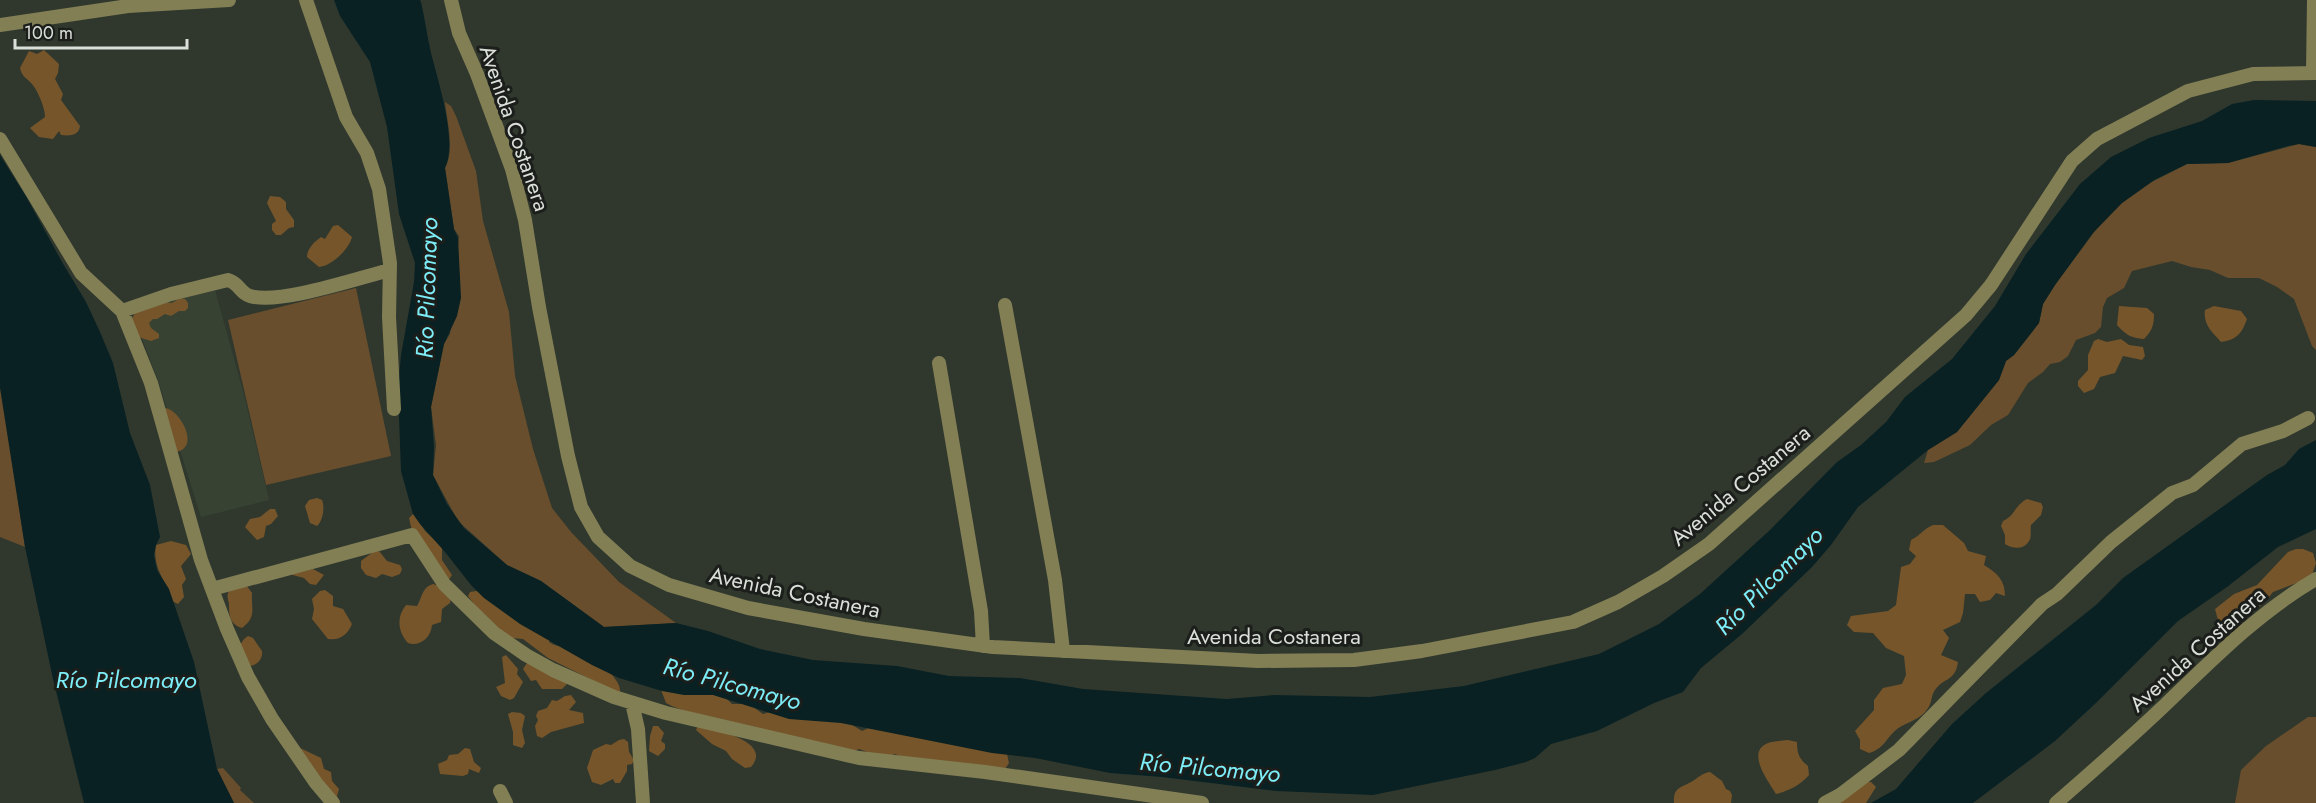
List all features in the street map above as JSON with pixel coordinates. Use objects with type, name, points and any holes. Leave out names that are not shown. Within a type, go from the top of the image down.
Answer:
[{"type":"street","points":[[0,25],[128,6],[229,0]]},
{"type":"street","points":[[306,0],[346,117],[368,153],[379,189],[390,270],[389,317],[394,409]]},
{"type":"street","name":"Avenida Costanera","points":[[451,0],[459,33],[477,74],[515,179],[525,220],[539,307],[568,456],[581,507],[598,537],[630,566],[669,585],[748,608],[864,629],[983,646],[1258,661],[1354,660],[1422,651],[1574,622],[1618,602],[1663,576],[1709,544],[1966,315],[1991,285],[2072,161],[2097,140],[2188,91],[2253,74],[2314,72]]},
{"type":"street","points":[[2314,0],[2314,72]]},
{"type":"street","points":[[0,139],[81,273],[122,311],[151,383],[201,560],[248,677],[272,719],[316,783],[333,803]]},
{"type":"street","points":[[122,311],[171,294],[228,280],[235,282],[248,296],[263,298],[306,292],[390,270]]},
{"type":"street","points":[[1005,305],[1055,580],[1063,651]]},
{"type":"street","points":[[939,363],[981,611],[983,646]]},
{"type":"street","points":[[1825,803],[1840,795],[1899,750],[2042,604],[2057,594],[2111,542],[2172,493],[2193,485],[2242,444],[2283,431],[2308,418]]},
{"type":"street","points":[[212,589],[412,535],[444,585],[494,633],[553,670],[614,697],[666,713],[859,758],[985,772],[1202,803]]},
{"type":"street","name":"Avenida Costanera","points":[[2056,803],[2108,759],[2257,619],[2290,594],[2316,579]]},
{"type":"street","points":[[632,703],[638,729],[643,803]]},
{"type":"shaded area","points":[[44,50],[59,64],[55,79],[63,94],[61,100],[80,126],[78,132],[73,135],[61,135],[59,131],[53,139],[39,137],[30,128],[45,117],[45,113],[37,91],[20,68],[29,51],[37,54]]},
{"type":"shaded area","points":[[445,102],[451,106],[456,116],[476,171],[483,221],[509,312],[515,376],[533,449],[552,508],[571,532],[619,582],[676,623],[604,627],[541,581],[507,565],[458,521],[433,475],[436,445],[431,407],[444,344],[450,334],[459,236],[454,229],[445,168],[450,144]]},
{"type":"shaded area","points":[[2299,144],[2316,147],[2316,350],[2312,346],[2294,299],[2259,278],[2228,278],[2210,270],[2172,261],[2132,271],[2124,288],[2107,298],[2103,307],[2101,327],[2095,333],[2076,340],[2068,356],[2060,362],[2050,364],[2028,383],[2008,415],[1991,425],[1970,445],[1934,462],[1924,463],[1928,450],[1957,432],[1999,380],[2006,361],[2014,355],[2039,323],[2043,304],[2055,285],[2103,220],[2122,203],[2152,182],[2187,164],[2228,163]]},
{"type":"shaded area","points":[[270,196],[280,197],[286,202],[286,209],[294,220],[294,227],[281,235],[276,235],[272,230],[272,224],[276,221],[267,203]]},
{"type":"shaded area","points":[[338,225],[352,237],[350,242],[344,252],[329,264],[319,267],[307,257],[308,251],[313,243],[321,237],[325,239],[333,226]]},
{"type":"shaded area","points":[[356,288],[391,456],[266,485],[228,320]]},
{"type":"shaded area","points":[[215,290],[244,395],[269,500],[201,517],[158,380],[132,313],[168,299]]},
{"type":"shaded area","points":[[180,298],[185,299],[188,303],[185,311],[179,311],[171,316],[165,314],[149,323],[151,328],[159,334],[159,338],[151,341],[138,337],[130,321],[136,312],[162,302],[172,303]]},
{"type":"shaded area","points":[[2119,306],[2147,308],[2154,314],[2152,328],[2144,339],[2129,335],[2117,325]]},
{"type":"shaded area","points":[[2214,306],[2241,311],[2247,319],[2241,332],[2235,338],[2221,342],[2209,328],[2205,320],[2205,310]]},
{"type":"shaded area","points":[[2098,339],[2107,342],[2121,339],[2129,345],[2143,347],[2145,356],[2142,360],[2123,356],[2115,373],[2100,377],[2094,389],[2084,393],[2078,386],[2078,381],[2088,370],[2088,355],[2094,341]]},
{"type":"shaded area","points":[[0,388],[2,392],[25,547],[0,537]]},
{"type":"shaded area","points":[[164,409],[178,416],[183,423],[188,438],[182,450],[174,452]]},
{"type":"shaded area","points":[[317,498],[322,500],[323,506],[322,517],[317,526],[310,523],[305,506],[309,500]]},
{"type":"shaded area","points":[[2027,499],[2041,503],[2043,507],[2041,515],[2031,525],[2027,544],[2018,548],[2011,547],[2005,544],[2005,535],[2001,526],[2003,521]]},
{"type":"shaded area","points":[[270,509],[275,509],[278,516],[266,526],[264,537],[257,540],[245,527],[250,519],[260,517]]},
{"type":"shaded area","points":[[414,513],[425,531],[442,547],[442,560],[452,575],[446,584],[411,527],[409,518]]},
{"type":"shaded area","points":[[1933,525],[1943,525],[1964,543],[1968,551],[1986,556],[1984,565],[1999,578],[2004,586],[2005,596],[1996,593],[1990,600],[1980,602],[1975,594],[1965,594],[1960,622],[1943,630],[1949,638],[1941,655],[1958,662],[1954,673],[1938,686],[1922,715],[1897,729],[1882,746],[1869,753],[1860,749],[1860,740],[1855,731],[1874,710],[1874,700],[1883,688],[1902,684],[1906,675],[1904,656],[1886,648],[1873,633],[1854,632],[1847,625],[1851,616],[1888,611],[1896,605],[1901,567],[1910,564],[1916,556],[1909,550],[1911,540]]},
{"type":"shaded area","points":[[171,541],[186,545],[191,554],[181,566],[186,579],[182,585],[184,597],[178,604],[172,601],[160,574],[155,553],[156,545]]},
{"type":"shaded area","points":[[2296,549],[2313,553],[2316,563],[2312,575],[2273,592],[2264,603],[2233,623],[2223,624],[2218,620],[2215,609],[2234,594],[2257,585],[2288,552]]},
{"type":"shaded area","points":[[379,551],[387,561],[400,565],[402,569],[400,574],[392,577],[382,574],[376,578],[366,575],[361,568],[361,561],[373,552]]},
{"type":"shaded area","points":[[313,569],[324,575],[316,585],[310,584],[304,578],[289,574]]},
{"type":"shaded area","points":[[244,582],[252,593],[252,612],[250,620],[242,628],[234,624],[231,618],[228,596],[232,587]]},
{"type":"shaded area","points":[[433,584],[443,587],[451,598],[450,603],[442,609],[441,622],[432,625],[430,633],[424,640],[417,644],[408,643],[400,629],[401,614],[406,605],[417,606],[424,590]]},
{"type":"shaded area","points":[[325,590],[333,596],[333,606],[343,609],[352,624],[346,634],[340,638],[328,639],[312,619],[314,609],[312,599],[320,591]]},
{"type":"shaded area","points":[[470,592],[483,593],[550,637],[549,642],[577,649],[597,661],[611,673],[620,692],[548,658],[523,639],[511,638],[483,616],[468,596]]},
{"type":"shaded area","points":[[248,636],[253,638],[262,651],[259,661],[250,666],[252,672],[240,645]]},
{"type":"shaded area","points":[[506,655],[518,669],[517,674],[523,682],[514,698],[510,700],[501,696],[496,687],[505,683],[502,657]]},
{"type":"shaded area","points":[[529,660],[569,682],[562,689],[542,689],[536,680],[531,681],[523,669]]},
{"type":"shaded area","points":[[660,687],[722,694],[732,704],[749,704],[763,714],[776,710],[849,723],[862,731],[873,726],[1007,754],[1009,763],[1005,769],[902,757],[895,754],[883,758],[859,749],[852,752],[682,710],[666,703]]},
{"type":"shaded area","points":[[571,695],[576,702],[569,710],[583,713],[584,723],[551,732],[542,738],[537,736],[535,726],[538,711],[547,708],[552,700],[557,701]]},
{"type":"shaded area","points":[[512,712],[525,716],[522,730],[525,743],[522,748],[513,745],[513,732],[508,714]]},
{"type":"shaded area","points":[[2308,717],[2316,717],[2316,803],[2235,803],[2241,770],[2266,746]]},
{"type":"shaded area","points":[[653,726],[658,726],[664,733],[661,741],[665,744],[665,749],[658,756],[649,751]]},
{"type":"shaded area","points":[[698,726],[727,733],[748,743],[755,750],[756,758],[751,767],[745,768],[732,759],[726,751],[712,744],[696,730]]},
{"type":"shaded area","points":[[624,739],[628,742],[629,752],[634,760],[632,764],[627,765],[627,771],[620,783],[615,783],[613,779],[601,785],[592,782],[587,768],[593,750]]},
{"type":"shaded area","points":[[1788,740],[1797,742],[1799,756],[1808,766],[1809,775],[1794,787],[1776,794],[1764,775],[1759,753],[1761,747],[1768,743]]},
{"type":"shaded area","points":[[298,747],[321,758],[324,769],[331,772],[332,781],[339,789],[337,796],[340,803],[329,803]]},
{"type":"shaded area","points":[[465,748],[470,749],[474,762],[481,768],[479,773],[469,769],[468,774],[463,776],[440,774],[438,764],[447,760],[449,755],[458,754]]},
{"type":"shaded area","points":[[223,768],[241,788],[240,790],[254,803],[234,803],[217,769]]},
{"type":"shaded area","points":[[1710,772],[1730,791],[1731,803],[1674,803],[1678,789]]},
{"type":"shaded area","points":[[1866,782],[1871,782],[1876,787],[1866,803],[1824,803]]},
{"type":"water","points":[[334,0],[420,0],[421,2],[448,128],[448,157],[445,168],[454,229],[458,238],[461,298],[457,316],[444,344],[431,407],[434,447],[433,475],[447,504],[464,528],[507,565],[541,581],[604,627],[676,623],[708,631],[760,649],[813,660],[897,666],[949,676],[1020,678],[1083,689],[1227,699],[1274,695],[1370,697],[1464,686],[1599,654],[1659,624],[1700,594],[1770,530],[1837,462],[1861,445],[1886,422],[1905,397],[1952,359],[1995,306],[2026,254],[2080,184],[2111,157],[2149,138],[2202,121],[2232,104],[2254,100],[2316,101],[2316,147],[2299,144],[2228,163],[2187,164],[2154,180],[2122,203],[2093,233],[2055,285],[2043,304],[2039,323],[2014,355],[2006,361],[1999,380],[1957,432],[1928,450],[1858,507],[1812,567],[1742,634],[1701,668],[1683,692],[1654,703],[1597,731],[1551,744],[1535,758],[1526,762],[1495,770],[1373,795],[1276,791],[1110,773],[1035,758],[992,753],[841,723],[789,719],[713,695],[684,695],[662,691],[619,678],[592,665],[520,624],[484,598],[413,514],[401,471],[398,389],[415,263],[399,214],[387,127],[370,62],[340,16]]},
{"type":"water","name":"Río Pilcomayo","points":[[0,155],[86,302],[113,363],[130,433],[150,485],[160,537],[154,555],[157,570],[169,589],[194,662],[217,769],[234,803],[84,803],[53,679],[25,547],[0,388]]},
{"type":"water","points":[[2316,440],[2316,529],[2278,547],[2227,587],[2178,621],[2055,741],[1973,803],[1871,803],[1896,789],[1952,724],[1986,693],[2096,605],[2123,578],[2267,475],[2285,465],[2299,449]]}]
